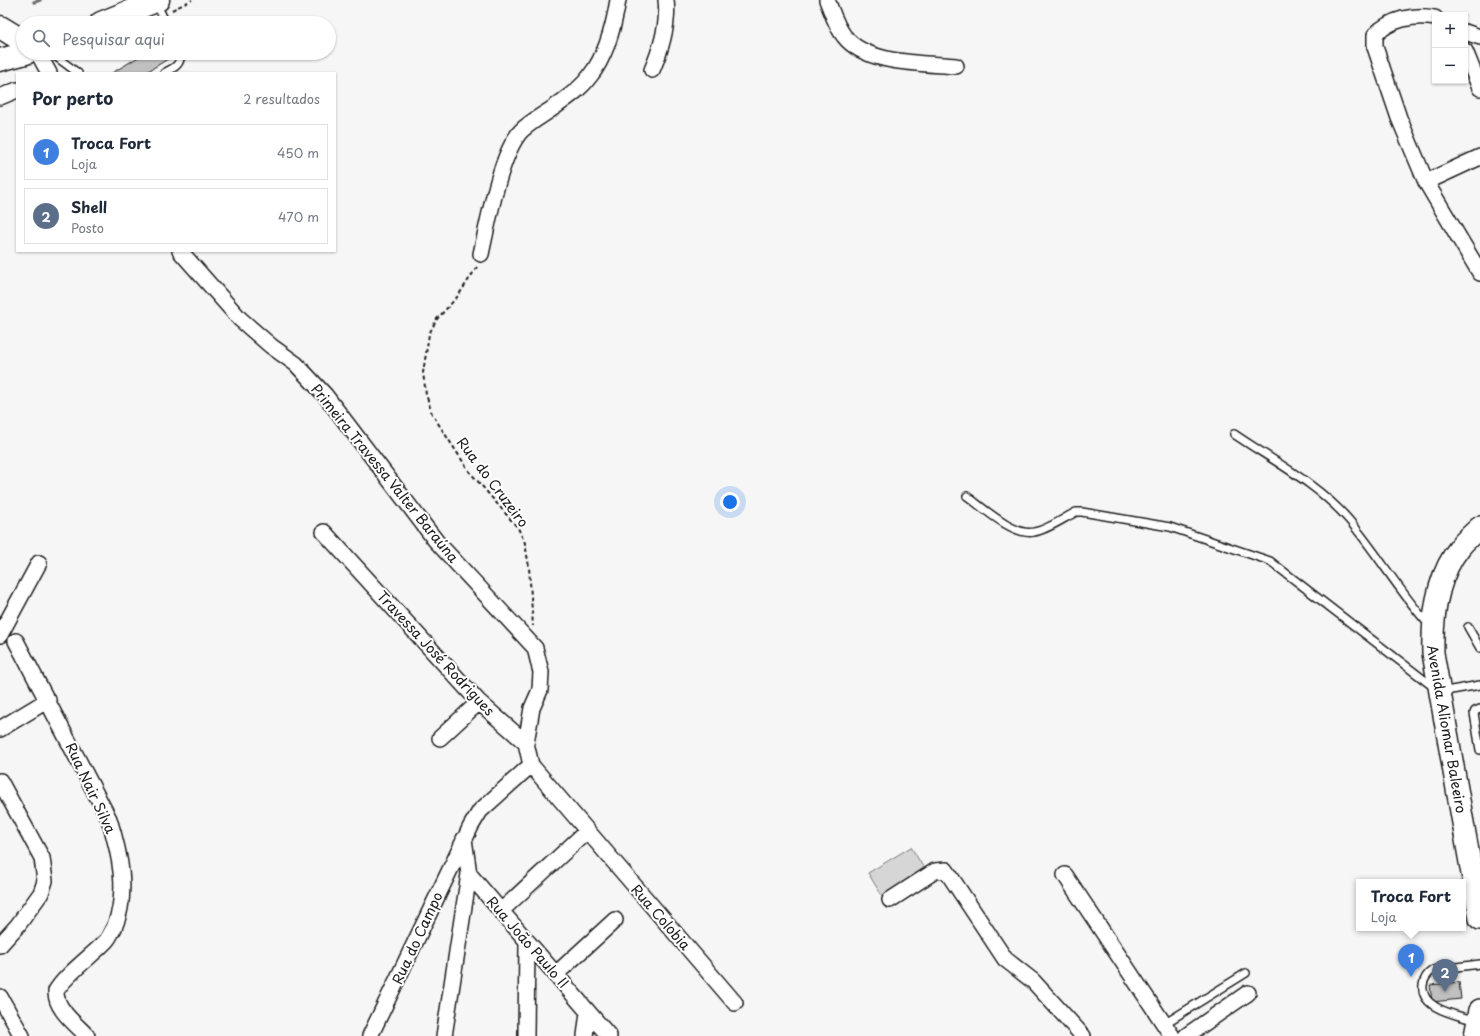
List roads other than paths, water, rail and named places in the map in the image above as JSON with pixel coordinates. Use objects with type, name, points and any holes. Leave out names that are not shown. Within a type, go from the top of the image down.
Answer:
[{"type":"main road","points":[[119,16],[157,1]]},
{"type":"main road","points":[[0,27],[16,41]]},
{"type":"main road","points":[[0,60],[16,54]]},
{"type":"main road","name":"Avenida Aliomar Baleeiro","points":[[1480,527],[1460,547],[1442,579],[1432,628],[1432,653],[1480,919]]},
{"type":"street","points":[[481,254],[494,196],[512,145],[522,130],[576,92],[590,76],[601,57],[611,32],[618,0]]},
{"type":"street","points":[[652,70],[661,48],[667,8],[666,0]]},
{"type":"street","points":[[827,0],[843,36],[852,45],[862,51],[884,59],[956,66]]},
{"type":"street","points":[[1432,17],[1424,16],[1409,17],[1382,28],[1375,35],[1375,47],[1399,118],[1426,182],[1480,273]]},
{"type":"street","points":[[1468,33],[1480,37]]},
{"type":"street","points":[[0,66],[16,57]]},
{"type":"street","points":[[1468,58],[1480,88]]},
{"type":"street","points":[[37,60],[48,72]]},
{"type":"street","points":[[0,97],[16,90]]},
{"type":"street","points":[[1426,182],[1480,157]]},
{"type":"street","name":"Primeira Travessa Valter Baraúna","points":[[181,252],[240,319],[271,346],[296,364],[325,395],[436,541],[535,648],[541,672],[540,690],[532,708],[526,742]]},
{"type":"street","name":"Travessa José Rodrigues","points":[[324,532],[479,702],[526,742]]},
{"type":"street","points":[[0,635],[39,563]]},
{"type":"street","name":"Rua Nair Silva","points":[[16,642],[48,700],[109,819],[118,850],[122,876],[121,899],[117,921],[108,939],[56,991],[57,1002],[87,1036]]},
{"type":"street","points":[[0,728],[48,700]]},
{"type":"street","points":[[440,738],[479,702]]},
{"type":"street","points":[[501,911],[587,831],[531,765],[526,742]]},
{"type":"street","name":"Rua do Campo","points":[[370,1036],[464,839],[480,811],[531,765]]},
{"type":"street","points":[[0,781],[42,858],[45,881],[42,893],[18,925],[0,945]]},
{"type":"street","name":"Rua Colobia","points":[[587,831],[735,1003]]},
{"type":"street","points":[[444,1036],[469,874],[464,839]]},
{"type":"street","points":[[890,900],[935,871],[946,870],[1005,959],[1033,981],[1083,1036]]},
{"type":"street","name":"Rua João Paulo II","points":[[469,874],[527,944],[556,974],[609,1036]]},
{"type":"street","points":[[1065,875],[1168,1030]]},
{"type":"street","points":[[556,974],[615,920]]},
{"type":"street","points":[[526,1036],[527,944]]},
{"type":"street","points":[[1186,1036],[1248,993]]},
{"type":"street","points":[[0,997],[22,1036]]},
{"type":"street","points":[[585,1036],[588,1012]]},
{"type":"lane","points":[[157,1],[163,16]]},
{"type":"lane","points":[[60,60],[77,72]]},
{"type":"lane","points":[[166,72],[176,66],[180,60]]},
{"type":"lane","points":[[1234,434],[1309,485],[1348,519],[1414,608],[1432,628]]},
{"type":"lane","points":[[967,496],[1006,525],[1020,530],[1034,533],[1076,512],[1082,512],[1170,527],[1270,561],[1440,692],[1480,685]]},
{"type":"lane","points":[[1468,627],[1480,648]]},
{"type":"lane","points":[[1480,708],[1474,713],[1480,750]]},
{"type":"lane","points":[[1477,1023],[1433,1006],[1424,996],[1422,988],[1427,974],[1432,970],[1480,964]]},
{"type":"lane","points":[[1168,1030],[1246,973]]},
{"type":"waterway","points":[[34,2],[40,0]]},
{"type":"place","name":"Troca Fort","points":[[1411,977]]},
{"type":"place","name":"Shell","points":[[1445,992]]}]
